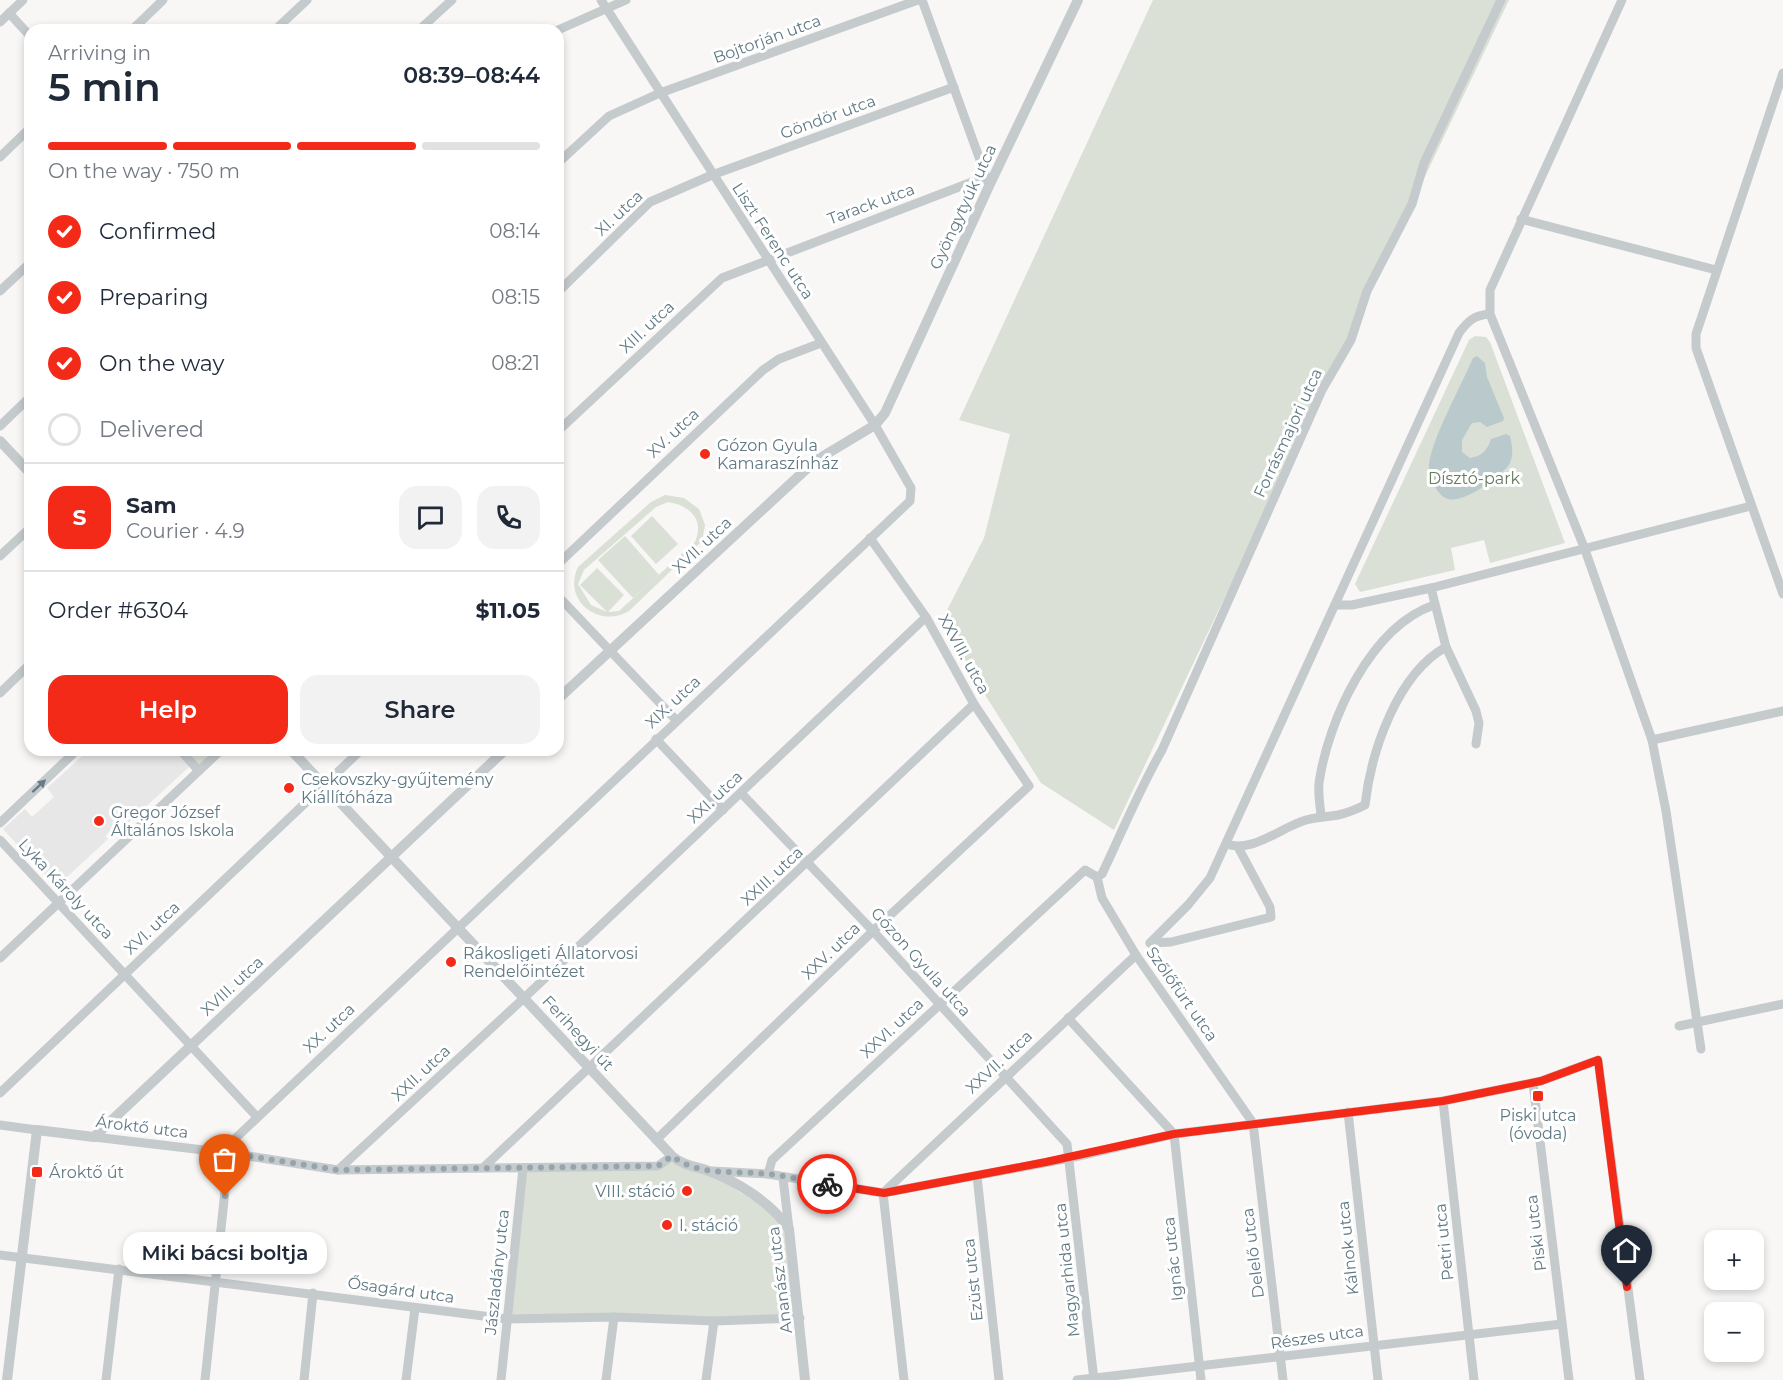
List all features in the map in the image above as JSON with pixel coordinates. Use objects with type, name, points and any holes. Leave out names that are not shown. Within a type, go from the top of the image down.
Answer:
[{"type":"street","points":[[0,22],[23,0]]},
{"type":"street","points":[[138,24],[163,0]]},
{"type":"street","points":[[281,24],[307,0]]},
{"type":"street","points":[[426,24],[452,0]]},
{"type":"street","points":[[564,26],[602,4],[626,0]]},
{"type":"street","name":"Bojtorján utca","points":[[564,158],[609,116],[660,93],[918,0]]},
{"type":"street","points":[[922,0],[987,180]]},
{"type":"street","name":"Gyöngytyúk utca","points":[[875,425],[885,413],[987,180],[1078,0]]},
{"type":"street","name":"Forrásmajori utca","points":[[1097,877],[1102,874],[1135,808],[1139,791],[1162,750],[1322,390],[1351,340],[1367,291],[1412,204],[1424,163],[1501,0]]},
{"type":"street","points":[[1622,0],[1490,290],[1490,314],[1584,547],[1652,740],[1666,811],[1701,1049]]},
{"type":"street","name":"Liszt Ferenc utca","points":[[602,4],[875,425],[911,488],[910,501]]},
{"type":"street","points":[[9,14],[24,30]]},
{"type":"street","points":[[1783,73],[1696,334],[1696,348],[1783,594]]},
{"type":"street","name":"Göndör utca","points":[[712,175],[954,87]]},
{"type":"street","points":[[0,157],[24,134]]},
{"type":"street","name":"XI. utca","points":[[564,286],[650,202],[712,175]]},
{"type":"street","name":"Tarack utca","points":[[766,259],[987,180]]},
{"type":"street","points":[[1521,219],[1716,270]]},
{"type":"street","name":"XIII. utca","points":[[564,425],[722,278],[766,259]]},
{"type":"street","points":[[0,291],[24,269]]},
{"type":"street","points":[[1238,847],[1270,907],[1271,917],[1171,942],[1150,943],[1188,905],[1210,878],[1459,333],[1468,321],[1478,315],[1490,314]]},
{"type":"street","name":"XV. utca","points":[[564,558],[763,370],[779,359],[821,343]]},
{"type":"street","points":[[0,426],[24,403]]},
{"type":"street","name":"XVII. utca","points":[[564,693],[815,461],[875,425]]},
{"type":"street","points":[[0,441],[24,467]]},
{"type":"street","name":"XIX. utca","points":[[458,928],[910,501]]},
{"type":"street","points":[[1335,605],[1352,605],[1431,588],[1751,506]]},
{"type":"street","points":[[0,556],[24,534]]},
{"type":"street","name":"XXVIII. utca","points":[[870,538],[926,617],[974,704],[1029,786]]},
{"type":"street","points":[[1431,588],[1446,647],[1476,711],[1479,723],[1476,744]]},
{"type":"street","points":[[564,602],[676,720]]},
{"type":"street","points":[[1321,815],[1319,786],[1325,755],[1347,698],[1360,672],[1381,643],[1400,624],[1416,611],[1434,605]]},
{"type":"street","name":"XXI. utca","points":[[524,998],[926,617]]},
{"type":"street","points":[[1226,844],[1238,847],[1262,841],[1321,815],[1337,815],[1365,805],[1374,758],[1405,686],[1431,655],[1446,647]]},
{"type":"street","points":[[0,693],[24,671]]},
{"type":"street","name":"XXIII. utca","points":[[484,1167],[974,704]]},
{"type":"street","points":[[1652,740],[1783,711]]},
{"type":"street","points":[[656,739],[723,810]]},
{"type":"street","points":[[0,823],[71,756]]},
{"type":"street","points":[[185,756],[199,771]]},
{"type":"street","points":[[0,958],[215,756]]},
{"type":"street","name":"Ferihegyi út","points":[[297,756],[672,1156],[680,1162],[707,1171],[776,1212],[789,1229]]},
{"type":"street","points":[[324,785],[355,756]]},
{"type":"street","points":[[392,857],[499,756]]},
{"type":"street","name":"XVI. utca","points":[[0,1093],[324,785]]},
{"type":"street","name":"XXV. utca","points":[[656,1140],[873,931],[1029,786]]},
{"type":"street","name":"Gózon Gyula utca","points":[[741,793],[873,931],[1067,1144],[1070,1158]]},
{"type":"street","name":"Lyka Károly utca","points":[[0,840],[257,1117]]},
{"type":"street","name":"XVIII. utca","points":[[94,1137],[392,857]]},
{"type":"street","name":"XXVI. utca","points":[[768,1174],[772,1160],[1084,870],[1097,877]]},
{"type":"street","name":"Szőlőfürt utca","points":[[1097,877],[1102,898],[1136,955],[1252,1123]]},
{"type":"street","name":"XX. utca","points":[[225,1152],[257,1117],[458,928]]},
{"type":"street","name":"XXVII. utca","points":[[884,1193],[1004,1077],[1136,955]]},
{"type":"street","name":"XXII. utca","points":[[338,1170],[524,998]]},
{"type":"street","points":[[1679,1026],[1783,1004]]},
{"type":"street","points":[[1068,1018],[1174,1134]]},
{"type":"street","points":[[707,1171],[768,1174],[884,1193],[1070,1158],[1174,1134],[1443,1101],[1533,1083],[1598,1060],[1640,1380]]},
{"type":"street","name":"Piski utca","points":[[1533,1083],[1569,1380]]},
{"type":"street","name":"Petri utca","points":[[1443,1101],[1474,1380]]},
{"type":"street","name":"Kálnok utca","points":[[1348,1112],[1378,1380]]},
{"type":"street","name":"Delelő utca","points":[[1252,1123],[1283,1380]]},
{"type":"street","name":"Ároktő utca","points":[[0,1125],[225,1152],[338,1170],[658,1166],[672,1156]]},
{"type":"street","points":[[7,1380],[37,1130]]},
{"type":"street","name":"Ignác utca","points":[[1174,1134],[1201,1380]]},
{"type":"street","points":[[205,1380],[216,1284],[225,1152]]},
{"type":"street","name":"Magyarhida utca","points":[[1070,1158],[1094,1379]]},
{"type":"street","name":"Jászladány utca","points":[[501,1380],[523,1168]]},
{"type":"street","name":"Ezüst utca","points":[[976,1176],[999,1380]]},
{"type":"street","name":"Ananász utca","points":[[783,1178],[805,1380]]},
{"type":"street","points":[[884,1193],[904,1380]]},
{"type":"street","name":"Ősagárd utca","points":[[0,1255],[118,1269],[216,1284],[313,1293],[415,1308],[507,1318],[614,1317],[714,1321],[800,1318]]},
{"type":"street","points":[[106,1380],[118,1269]]},
{"type":"street","points":[[304,1380],[313,1293]]},
{"type":"street","points":[[406,1380],[415,1308]]},
{"type":"street","points":[[606,1380],[614,1317]]},
{"type":"street","points":[[706,1380],[714,1321]]},
{"type":"street","name":"Részes utca","points":[[1077,1380],[1562,1324]]},
{"type":"shaded area","points":[[1477,356],[1485,363],[1487,377],[1504,418],[1503,421],[1487,427],[1480,422],[1472,423],[1462,440],[1462,452],[1470,458],[1478,456],[1486,450],[1491,439],[1506,434],[1510,436],[1512,456],[1506,468],[1482,488],[1463,497],[1448,499],[1439,492],[1431,479],[1429,468],[1431,454],[1473,358]]},
{"type":"shaded area","points":[[82,756],[179,756],[189,767],[128,823],[124,819],[105,836],[108,839],[56,887],[3,829],[25,809],[32,817],[54,797],[47,788]]},
{"type":"green space","points":[[1153,0],[1509,0],[1114,830],[1041,783],[980,687],[943,618],[984,538],[1010,434],[959,420]]},
{"type":"green space","name":"Dísztó-park","points":[[1475,336],[1486,337],[1490,342],[1565,543],[1490,563],[1484,540],[1451,548],[1455,570],[1360,592],[1355,584],[1469,340]]},
{"type":"green space","points":[[665,495],[684,498],[699,509],[705,525],[702,541],[629,611],[618,616],[595,614],[579,600],[575,590],[574,579],[578,567],[651,502]],"holes":[[[668,502],[688,510],[696,520],[698,534],[695,542],[619,611],[608,612],[624,595],[597,568],[580,585],[607,612],[591,605],[578,584],[584,570],[656,507]]]},
{"type":"green space","points":[[652,516],[678,544],[656,564],[631,536]]},
{"type":"green space","points":[[625,536],[659,575],[633,598],[598,560]]},
{"type":"green space","points":[[185,756],[215,756],[199,771]]},
{"type":"green space","points":[[672,1156],[707,1171],[782,1219],[800,1318],[507,1319],[523,1168],[658,1166]]},
{"type":"way so far","points":[[225,1196],[229,1153],[338,1170],[658,1166],[672,1156],[680,1162],[707,1171],[768,1174],[827,1184]]},
{"type":"place","name":"Gózon Gyula Kamaraszínház","points":[[705,454]]},
{"type":"place","name":"Csekovszky-gyűjtemény Kiállítóháza","points":[[289,788]]},
{"type":"place","name":"Gregor József Általános Iskola","points":[[99,821]]},
{"type":"place","name":"Rákosligeti Állatorvosi Rendelőintézet","points":[[451,962]]},
{"type":"place","name":"Piski utca (óvoda)","points":[[1538,1096]]},
{"type":"place","name":"Ároktő út","points":[[37,1172]]},
{"type":"place","name":"VIII. stáció","points":[[687,1191]]},
{"type":"place","name":"Miki bácsi boltja","points":[[225,1196]]},
{"type":"place","name":"I. stáció","points":[[667,1225]]},
{"type":"route","points":[[827,1184],[884,1193],[1046,1162],[1174,1134],[1443,1101],[1541,1081],[1598,1060],[1627,1287]]}]
